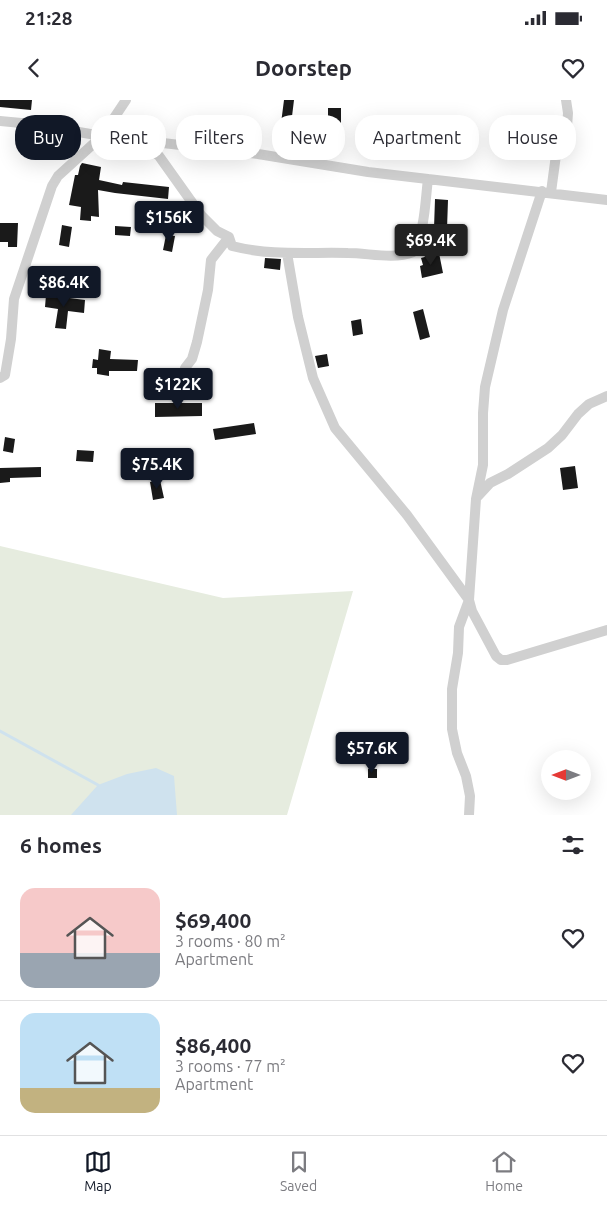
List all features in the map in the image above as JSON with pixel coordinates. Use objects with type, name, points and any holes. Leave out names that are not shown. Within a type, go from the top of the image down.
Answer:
[{"type":"street","points":[[116,115],[126,100]]},
{"type":"street","points":[[469,815],[470,796],[466,776],[457,753],[452,728],[452,699],[458,653],[458,627],[469,600],[476,499],[483,465],[485,387],[503,310],[546,192],[567,126],[566,100]]},
{"type":"street","points":[[0,121],[32,124],[91,134]]},
{"type":"street","points":[[166,143],[258,154],[359,171],[607,200]]},
{"type":"street","points":[[0,378],[5,375],[11,339],[14,299],[52,186],[58,176],[91,146]]},
{"type":"street","points":[[162,160],[201,215],[217,230],[229,237],[232,246],[250,251],[403,256],[413,252],[421,231],[428,179]]},
{"type":"street","points":[[185,368],[192,359],[197,342],[208,290],[211,260],[229,237]]},
{"type":"street","points":[[287,253],[298,317],[313,378],[335,428],[407,515],[469,600],[472,611],[496,656],[501,660],[507,660],[607,630]]},
{"type":"street","points":[[476,499],[490,483],[508,474],[548,448],[589,404],[607,396]]},
{"type":"shaded area","points":[[0,546],[223,598],[353,591],[287,815],[0,815]]},
{"type":"water","points":[[156,768],[174,776],[177,815],[71,815],[98,785],[127,774]]},
{"type":"building","points":[[0,100],[32,100],[31,110],[0,107]]},
{"type":"building","points":[[284,100],[294,100],[292,115],[282,115]]},
{"type":"building","points":[[328,108],[341,108],[341,115],[328,115]]},
{"type":"building","points":[[82,163],[101,167],[99,180],[122,185],[123,182],[169,187],[168,199],[98,190],[99,217],[91,216],[91,221],[80,220],[81,207],[69,205],[75,175],[78,175]]},
{"type":"building","points":[[435,199],[448,200],[447,229],[434,228]]},
{"type":"building","points":[[0,223],[18,223],[17,247],[8,247],[8,242],[0,242]]},
{"type":"building","points":[[62,225],[72,227],[69,247],[59,245]]},
{"type":"building","points":[[115,226],[131,227],[130,236],[115,235]]},
{"type":"building","points":[[166,235],[175,236],[172,252],[163,250]]},
{"type":"building","points":[[439,253],[443,273],[422,278],[420,266],[423,265],[421,258]]},
{"type":"building","points":[[265,258],[281,259],[280,270],[264,268]]},
{"type":"building","points":[[46,295],[85,300],[84,313],[68,311],[66,329],[55,328],[58,309],[45,307]]},
{"type":"building","points":[[423,309],[430,337],[420,340],[413,312]]},
{"type":"building","points":[[361,319],[363,334],[353,336],[351,321]]},
{"type":"building","points":[[99,349],[111,351],[110,359],[138,360],[137,371],[109,371],[109,376],[97,374],[97,368],[92,368],[93,359],[98,360]]},
{"type":"building","points":[[327,354],[329,366],[318,368],[315,356]]},
{"type":"building","points":[[155,403],[202,403],[202,416],[155,417]]},
{"type":"building","points":[[254,423],[256,434],[215,440],[213,429]]},
{"type":"building","points":[[5,437],[15,439],[13,453],[3,451]]},
{"type":"building","points":[[77,450],[94,451],[93,462],[76,461]]},
{"type":"building","points":[[575,466],[578,488],[563,490],[560,468]]},
{"type":"building","points":[[41,467],[41,477],[10,478],[10,482],[0,483],[0,468]]},
{"type":"building","points":[[160,480],[164,498],[153,500],[150,482]]},
{"type":"building","points":[[368,769],[377,769],[377,778],[368,778]]},
{"type":"waterway","points":[[0,731],[98,785]]}]
